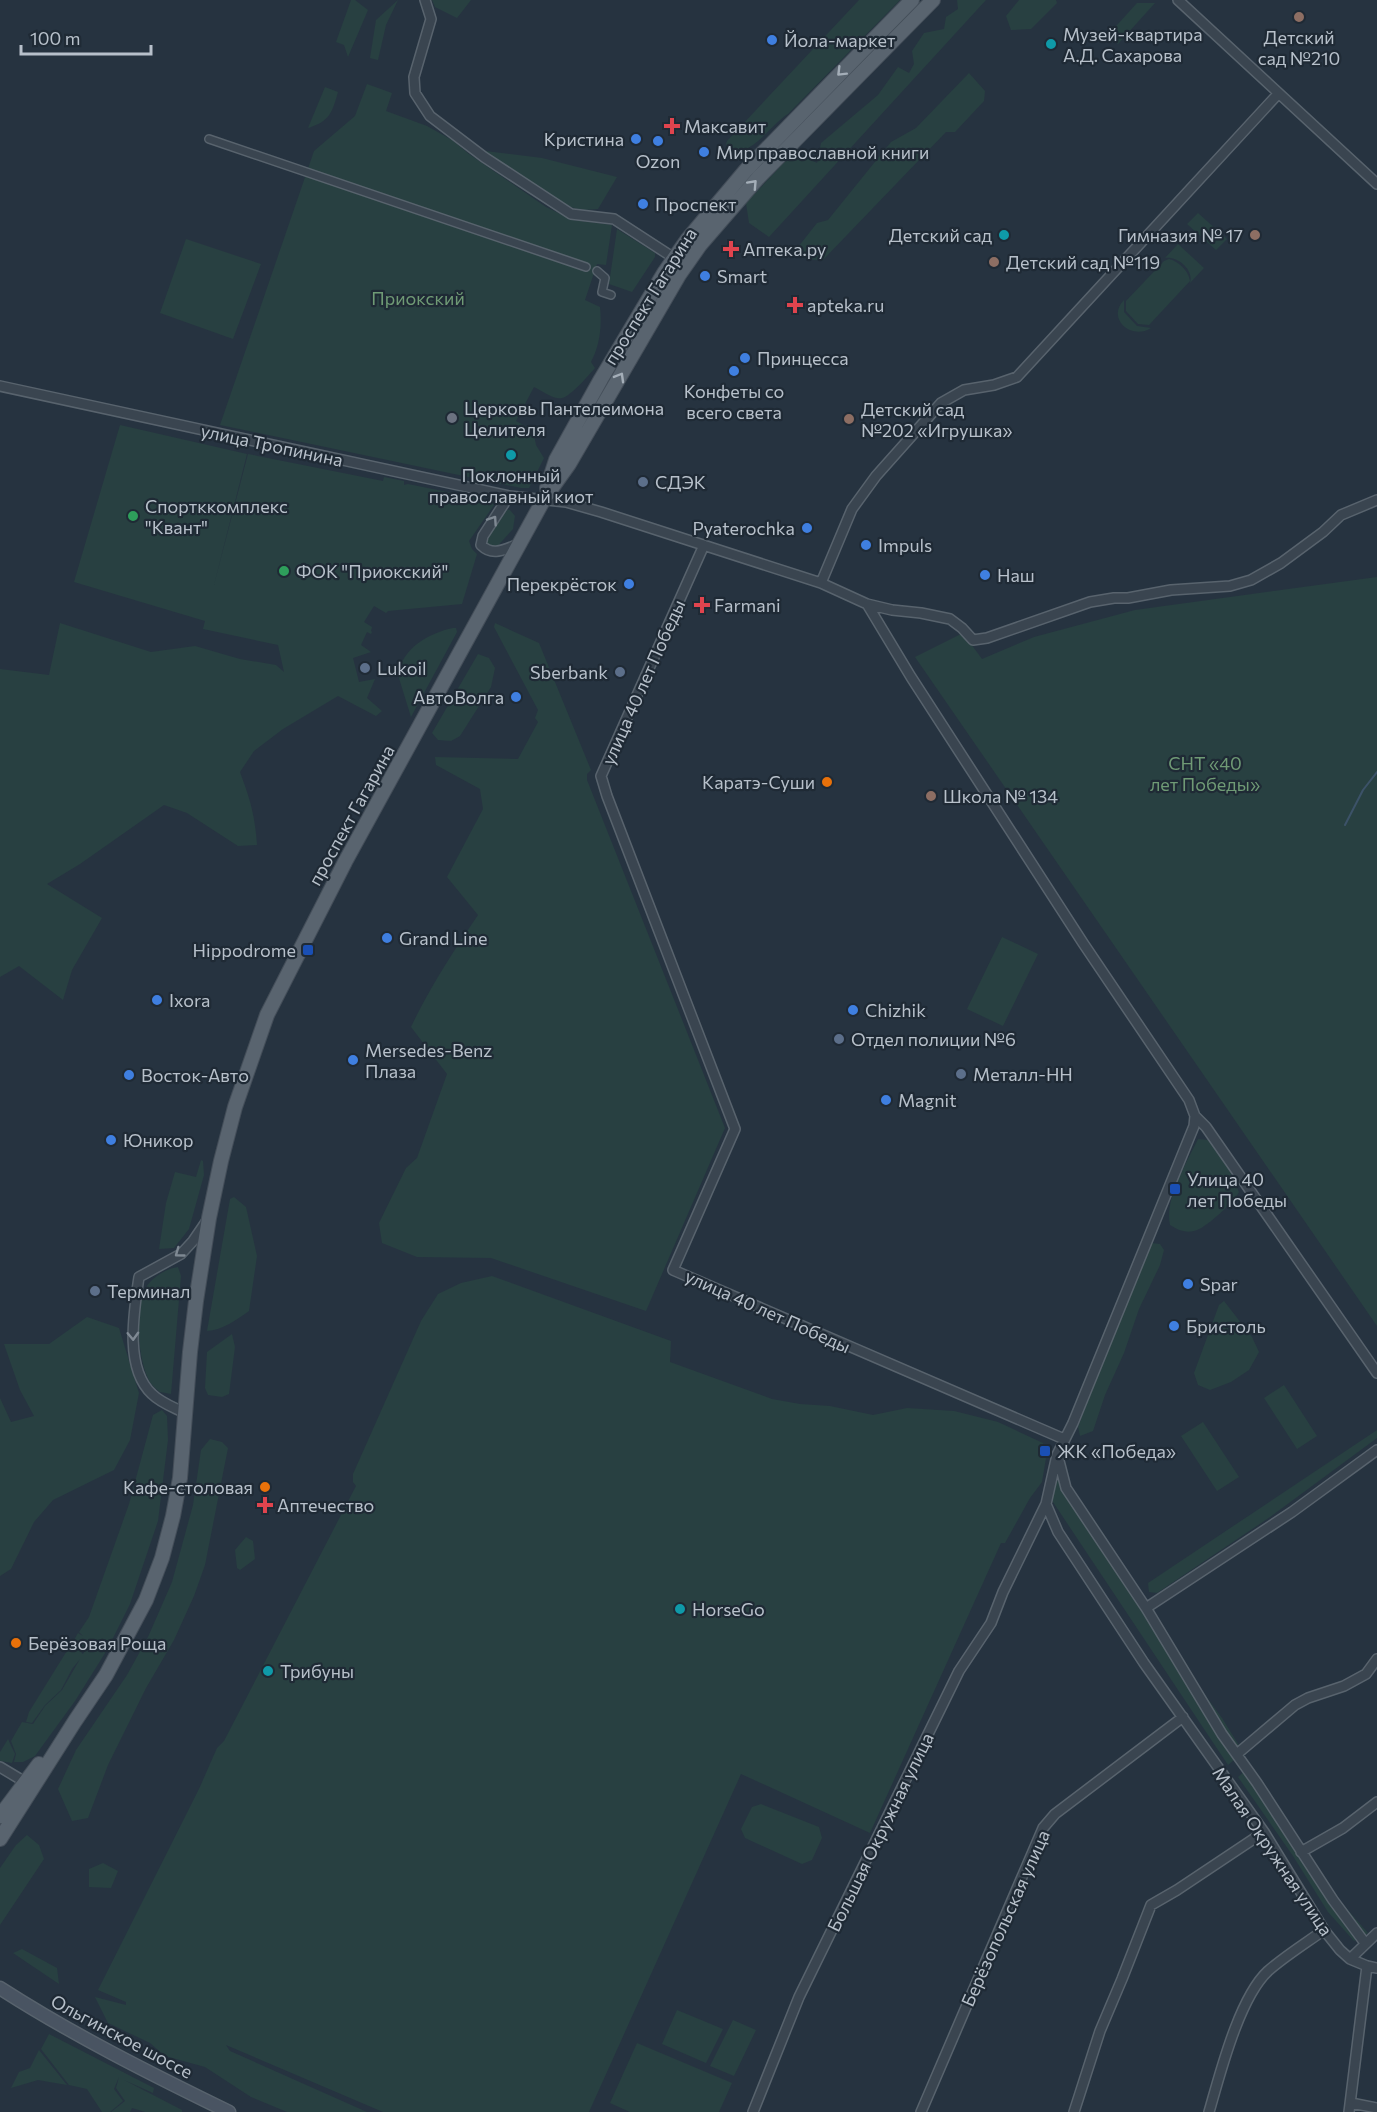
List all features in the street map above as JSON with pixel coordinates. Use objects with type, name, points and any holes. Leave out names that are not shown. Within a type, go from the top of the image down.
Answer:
[{"type":"main road","name":"проспект Гагарина","points":[[544,499],[556,460],[623,340],[674,258],[703,219],[746,170],[912,0]]},
{"type":"main road","name":"проспект Гагарина","points":[[75,1721],[106,1675],[130,1632],[146,1600],[162,1558],[180,1478],[196,1301],[209,1218],[235,1107],[267,1016],[345,862],[544,499],[569,464],[679,275],[700,245],[758,178],[933,0]]},
{"type":"main road","points":[[0,1816],[75,1721]]},
{"type":"main road","points":[[0,1839],[75,1721]]},
{"type":"main road","name":"Ольгинское шоссе","points":[[0,1988],[36,2011],[229,2112]]},
{"type":"main road","points":[[0,1997],[36,2011]]},
{"type":"street","points":[[425,0],[431,19],[430,28],[414,77],[414,85],[415,93],[429,116],[484,157],[571,213],[614,219],[674,258]]},
{"type":"street","points":[[1178,0],[1377,184]]},
{"type":"street","points":[[821,583],[852,509],[876,476],[941,402],[964,390],[994,385],[1017,377],[1278,94]]},
{"type":"street","points":[[209,139],[591,269],[605,278],[602,292],[611,295]]},
{"type":"street","name":"улица Тропинина","points":[[0,386],[509,496],[566,502],[821,583],[867,604],[950,619],[962,627],[973,639],[987,638],[1090,602],[1171,590],[1230,586],[1251,580],[1281,563],[1323,532],[1341,515],[1377,500]]},
{"type":"street","points":[[509,496],[483,536],[481,545],[488,551],[495,552],[520,544]]},
{"type":"street","name":"улица 40 лет Победы","points":[[704,545],[601,776],[735,1129],[673,1270],[1064,1439]]},
{"type":"street","points":[[867,604],[911,677],[1083,943],[1189,1100],[1195,1116],[1206,1127],[1377,1373]]},
{"type":"street","points":[[1064,1439],[1073,1423],[1194,1126],[1195,1116]]},
{"type":"street","points":[[185,1413],[163,1402],[144,1384],[135,1356],[133,1322],[139,1278],[180,1254],[193,1241],[209,1218]]},
{"type":"street","name":"Большая Окружная улица","points":[[753,2112],[799,1997],[959,1671],[991,1623],[1019,1558],[1046,1504],[1064,1439]]},
{"type":"street","points":[[1146,1608],[1292,1512],[1377,1450]]},
{"type":"street","points":[[1058,1455],[1066,1488],[1146,1608],[1211,1716],[1301,1852],[1365,1943]]},
{"type":"street","points":[[1046,1504],[1058,1532],[1077,1562],[1183,1718]]},
{"type":"street","points":[[1237,1754],[1294,1705],[1344,1686],[1366,1674],[1377,1659]]},
{"type":"street","name":"Малая Окружная улица","points":[[1183,1718],[1264,1832],[1324,1930],[1350,1959],[1377,1968]]},
{"type":"street","name":"Берёзопольская улица","points":[[921,2112],[1043,1828],[1055,1814],[1183,1718]]},
{"type":"street","points":[[0,1767],[25,1782]]},
{"type":"street","points":[[1301,1852],[1343,1828],[1377,1802]]},
{"type":"street","points":[[1074,2112],[1100,2031],[1151,1905],[1264,1832]]},
{"type":"street","points":[[1209,2112],[1229,2045],[1252,1989],[1267,1972],[1324,1930]]},
{"type":"street","points":[[1350,1959],[1377,1933]]},
{"type":"street","points":[[1367,1966],[1350,2108],[1377,2109]]},
{"type":"green space","points":[[351,0],[355,0],[368,10],[348,57],[344,45],[336,42]]},
{"type":"green space","points":[[398,0],[386,25],[378,60],[370,58],[376,20]]},
{"type":"green space","points":[[432,0],[471,0],[457,18],[435,7]]},
{"type":"green space","points":[[859,0],[900,0],[788,114],[760,139],[744,150],[737,152],[729,150],[727,141]]},
{"type":"green space","points":[[957,0],[986,0],[769,237],[749,223],[746,203],[795,151],[817,163],[821,143],[878,95],[898,67],[909,73],[914,64],[912,51],[924,33],[944,29],[946,17],[958,9]]},
{"type":"green space","points":[[1019,0],[1056,0],[1057,3],[1031,29],[1011,30],[1006,16]]},
{"type":"green space","points":[[1137,3],[1155,3],[1118,44],[1108,35]]},
{"type":"green space","points":[[969,73],[985,91],[984,101],[955,132],[946,132],[822,261],[791,256],[817,223],[828,220],[891,142],[916,128]]},
{"type":"green space","name":"Приокский","points":[[367,84],[392,93],[386,111],[427,126],[452,140],[546,207],[573,220],[612,225],[606,265],[597,264],[585,300],[600,307],[600,335],[591,362],[595,368],[575,390],[562,398],[551,396],[534,387],[516,421],[533,430],[536,445],[544,458],[529,488],[220,425],[314,151],[355,116]]},
{"type":"green space","points":[[325,87],[338,92],[334,106],[326,119],[308,128]]},
{"type":"green space","points":[[485,151],[542,158],[617,177],[598,209],[584,210],[570,207],[483,153]]},
{"type":"green space","points":[[1198,213],[1227,239],[1216,250],[1187,224]]},
{"type":"green space","points":[[617,229],[655,253],[655,257],[632,292],[609,284]]},
{"type":"green space","points":[[186,239],[261,264],[233,339],[160,313]]},
{"type":"green space","points":[[1178,244],[1204,268],[1190,283],[1190,273],[1184,265],[1175,259],[1165,258]]},
{"type":"green space","points":[[1169,259],[1182,267],[1190,281],[1149,325],[1138,324],[1126,311],[1126,301],[1164,261]]},
{"type":"green space","points":[[1124,300],[1124,312],[1137,326],[1151,328],[1136,332],[1123,326],[1118,314],[1119,307]]},
{"type":"green space","points":[[120,425],[247,454],[214,585],[248,454],[383,481],[384,477],[404,481],[404,485],[492,501],[494,505],[469,541],[477,554],[462,604],[386,613],[374,606],[364,622],[372,627],[372,632],[371,634],[367,632],[361,645],[371,652],[353,658],[359,682],[375,679],[367,698],[382,711],[376,716],[338,696],[283,729],[254,751],[240,772],[252,807],[257,845],[238,846],[187,813],[164,805],[80,864],[47,884],[102,918],[72,970],[63,1000],[19,966],[0,977],[0,669],[49,675],[60,623],[151,652],[195,646],[240,659],[276,665],[284,672],[278,645],[203,629],[205,621],[74,582]]},
{"type":"green space","points":[[507,510],[515,516],[513,529],[495,549],[487,546],[487,539]]},
{"type":"green space","name":"СНТ «40 лет Победы»","points":[[1377,577],[1377,1326],[915,657],[963,633],[982,659],[1034,637],[1135,610]]},
{"type":"green space","points":[[495,623],[539,643],[591,770],[587,774],[587,780],[725,1128],[646,1311],[491,1258],[417,1257],[382,1243],[379,1223],[406,1168],[417,1158],[447,1074],[411,1027],[442,970],[478,915],[447,877],[483,809],[480,789],[436,765],[435,757],[518,759],[538,722],[535,718],[538,710],[494,627]]},
{"type":"green space","points":[[456,628],[457,632],[411,717],[398,675],[401,665],[418,643]]},
{"type":"green space","points":[[478,654],[489,658],[495,668],[491,687],[460,736],[451,741],[438,740],[432,733]]},
{"type":"green space","points":[[1002,937],[1038,954],[1003,1026],[967,1009]]},
{"type":"green space","points":[[1198,1139],[1208,1140],[1229,1170],[1239,1192],[1208,1224],[1193,1231],[1179,1230],[1170,1225],[1170,1204]]},
{"type":"green space","points":[[201,1160],[204,1175],[189,1229],[174,1248],[159,1249],[166,1203],[175,1172],[196,1177]]},
{"type":"green space","points":[[234,1197],[246,1207],[257,1256],[249,1311],[224,1327],[207,1331],[230,1199]]},
{"type":"green space","points":[[1151,1243],[1160,1244],[1164,1250],[1160,1265],[1139,1309],[1093,1431],[1080,1436],[1078,1427]]},
{"type":"green space","points":[[178,1267],[181,1276],[171,1394],[160,1392],[149,1380],[140,1347],[139,1310],[144,1291],[150,1282],[158,1275]]},
{"type":"green space","points":[[492,1276],[671,1341],[670,1362],[772,1399],[830,1406],[873,1415],[907,1408],[954,1411],[998,1422],[1043,1443],[1046,1458],[1042,1482],[1030,1498],[1005,1543],[1001,1543],[870,1833],[741,1774],[589,2112],[383,2112],[226,2045],[230,2051],[367,2112],[287,2112],[251,2097],[205,2067],[165,2056],[150,2043],[108,2023],[95,1997],[126,2005],[126,2002],[98,1990],[199,1789],[217,1748],[224,1741],[356,1486],[353,1482],[353,1474],[421,1321],[438,1294],[461,1283]]},
{"type":"green space","points":[[1224,1301],[1252,1337],[1259,1352],[1249,1370],[1231,1382],[1210,1390],[1198,1385],[1194,1373],[1219,1305]]},
{"type":"green space","points":[[87,1317],[119,1328],[139,1393],[130,1440],[114,1470],[53,1500],[34,1522],[11,1569],[0,1576],[0,1398],[11,1422],[34,1416],[20,1390],[4,1344],[49,1344]]},
{"type":"green space","points":[[232,1334],[235,1347],[229,1394],[222,1397],[208,1395],[205,1388],[207,1352]]},
{"type":"green space","points":[[1284,1385],[1317,1436],[1297,1449],[1264,1398]]},
{"type":"green space","points":[[162,1410],[167,1416],[168,1440],[158,1521],[130,1604],[107,1650],[75,1701],[35,1756],[23,1762],[14,1762],[16,1754],[11,1741],[22,1722],[33,1724],[45,1706],[62,1690],[80,1659],[61,1690],[45,1705],[32,1723],[26,1722],[29,1712],[73,1641],[81,1645],[82,1654],[84,1653],[81,1644],[74,1640],[78,1633],[83,1636],[79,1632],[89,1617],[129,1504],[153,1415]]},
{"type":"green space","points":[[1203,1422],[1239,1477],[1217,1491],[1181,1436]]},
{"type":"green space","points":[[1377,1430],[1377,1438],[1270,1517],[1157,1593],[1149,1592],[1148,1583]]},
{"type":"green space","points":[[210,1439],[222,1442],[228,1448],[205,1565],[194,1596],[174,1640],[146,1688],[108,1765],[88,1818],[72,1821],[58,1789],[76,1750],[127,1675],[148,1637],[172,1582],[193,1505],[201,1450]]},
{"type":"green space","points":[[1058,1480],[1141,1608],[1222,1718],[1243,1752],[1228,1765],[1051,1499]]},
{"type":"green space","points":[[246,1537],[253,1541],[255,1559],[240,1570],[237,1568],[235,1550]]},
{"type":"green space","points":[[8,1739],[15,1754],[12,1763],[0,1761],[0,1752]]},
{"type":"green space","points":[[1249,1767],[1260,1779],[1333,1893],[1368,1933],[1354,1941],[1328,1912],[1293,1856],[1238,1777]]},
{"type":"green space","points":[[761,1804],[819,1827],[822,1838],[812,1860],[802,1864],[745,1838],[741,1829],[752,1807]]},
{"type":"green space","points":[[27,1835],[39,1845],[44,1859],[0,1925],[0,1868],[16,1845]]},
{"type":"green space","points":[[103,1863],[118,1871],[111,1888],[89,1887],[89,1869]]},
{"type":"green space","points":[[22,1949],[57,1968],[59,1984],[13,1953]]},
{"type":"green space","points":[[677,2010],[723,2029],[706,2063],[662,2044]]},
{"type":"green space","points":[[733,2020],[756,2030],[734,2076],[710,2066]]},
{"type":"green space","points":[[49,2034],[154,2088],[153,2093],[124,2080],[182,2112],[145,2112],[132,2108],[130,2112],[111,2112],[125,2101],[116,2088],[119,2077],[114,2089],[123,2101],[110,2112],[102,2112],[87,2089],[69,2085],[41,2049]]},
{"type":"green space","points":[[637,2043],[732,2083],[719,2112],[630,2112],[610,2103]]},
{"type":"green space","points":[[39,2050],[67,2085],[38,2080],[11,2088],[19,2072],[30,2068]]},
{"type":"waterway","points":[[1345,825],[1363,790],[1377,772]]},
{"type":"place","name":"Детский сад №210","points":[[1299,17]]},
{"type":"place","name":"Йола-маркет","points":[[772,40]]},
{"type":"place","name":"Музей-квартира А.Д. Сахарова","points":[[1051,44]]},
{"type":"place","name":"Максавит","points":[[672,126]]},
{"type":"place","name":"Кристина","points":[[636,139]]},
{"type":"place","name":"Ozon","points":[[658,141]]},
{"type":"place","name":"Мир православной книги","points":[[704,152]]},
{"type":"place","name":"Проспект","points":[[643,204]]},
{"type":"place","name":"Детский сад","points":[[1004,235]]},
{"type":"place","name":"Гимназия № 17","points":[[1255,235]]},
{"type":"place","name":"Аптека.ру","points":[[731,249]]},
{"type":"place","name":"Детский сад №119","points":[[994,262]]},
{"type":"place","name":"Smart","points":[[705,276]]},
{"type":"place","name":"apteka.ru","points":[[795,305]]},
{"type":"place","name":"Принцесса","points":[[745,358]]},
{"type":"place","name":"Конфеты со всего света","points":[[734,371]]},
{"type":"place","name":"Церковь Пантелеимона Целителя","points":[[452,418]]},
{"type":"place","name":"Детский сад №202 «Игрушка»","points":[[849,419]]},
{"type":"place","name":"Поклонный православный киот","points":[[511,455]]},
{"type":"place","name":"СДЭК","points":[[643,482]]},
{"type":"place","name":"Спортккомплекс \"Квант\"","points":[[133,516]]},
{"type":"place","name":"Pyaterochka","points":[[807,528]]},
{"type":"place","name":"Impuls","points":[[866,545]]},
{"type":"place","name":"ФОК \"Приокский\"","points":[[284,571]]},
{"type":"place","name":"Наш","points":[[985,575]]},
{"type":"place","name":"Перекрёсток","points":[[629,584]]},
{"type":"place","name":"Farmani","points":[[702,605]]},
{"type":"place","name":"Lukoil","points":[[365,668]]},
{"type":"place","name":"Sberbank","points":[[620,672]]},
{"type":"place","name":"АвтоВолга","points":[[516,697]]},
{"type":"place","name":"Каратэ-Суши","points":[[827,782]]},
{"type":"place","name":"Школа № 134","points":[[931,796]]},
{"type":"place","name":"Grand Line","points":[[387,938]]},
{"type":"place","name":"Hippodrome","points":[[308,950]]},
{"type":"place","name":"Ixora","points":[[157,1000]]},
{"type":"place","name":"Chizhik","points":[[853,1010]]},
{"type":"place","name":"Отдел полиции №6","points":[[839,1039]]},
{"type":"place","name":"Mersedes-Benz Плаза","points":[[353,1060]]},
{"type":"place","name":"Металл-НН","points":[[961,1074]]},
{"type":"place","name":"Восток-Авто","points":[[129,1075]]},
{"type":"place","name":"Magnit","points":[[886,1100]]},
{"type":"place","name":"Юникор","points":[[111,1140]]},
{"type":"place","name":"Улица 40 лет Победы","points":[[1175,1189]]},
{"type":"place","name":"Spar","points":[[1188,1284]]},
{"type":"place","name":"Терминал","points":[[95,1291]]},
{"type":"place","name":"Бристоль","points":[[1174,1326]]},
{"type":"place","name":"ЖК «Победа»","points":[[1045,1451]]},
{"type":"place","name":"Кафе-столовая","points":[[265,1487]]},
{"type":"place","name":"Аптечество","points":[[265,1505]]},
{"type":"place","name":"HorseGo","points":[[680,1609]]},
{"type":"place","name":"Берёзовая Роща","points":[[16,1643]]},
{"type":"place","name":"Трибуны","points":[[268,1671]]}]
